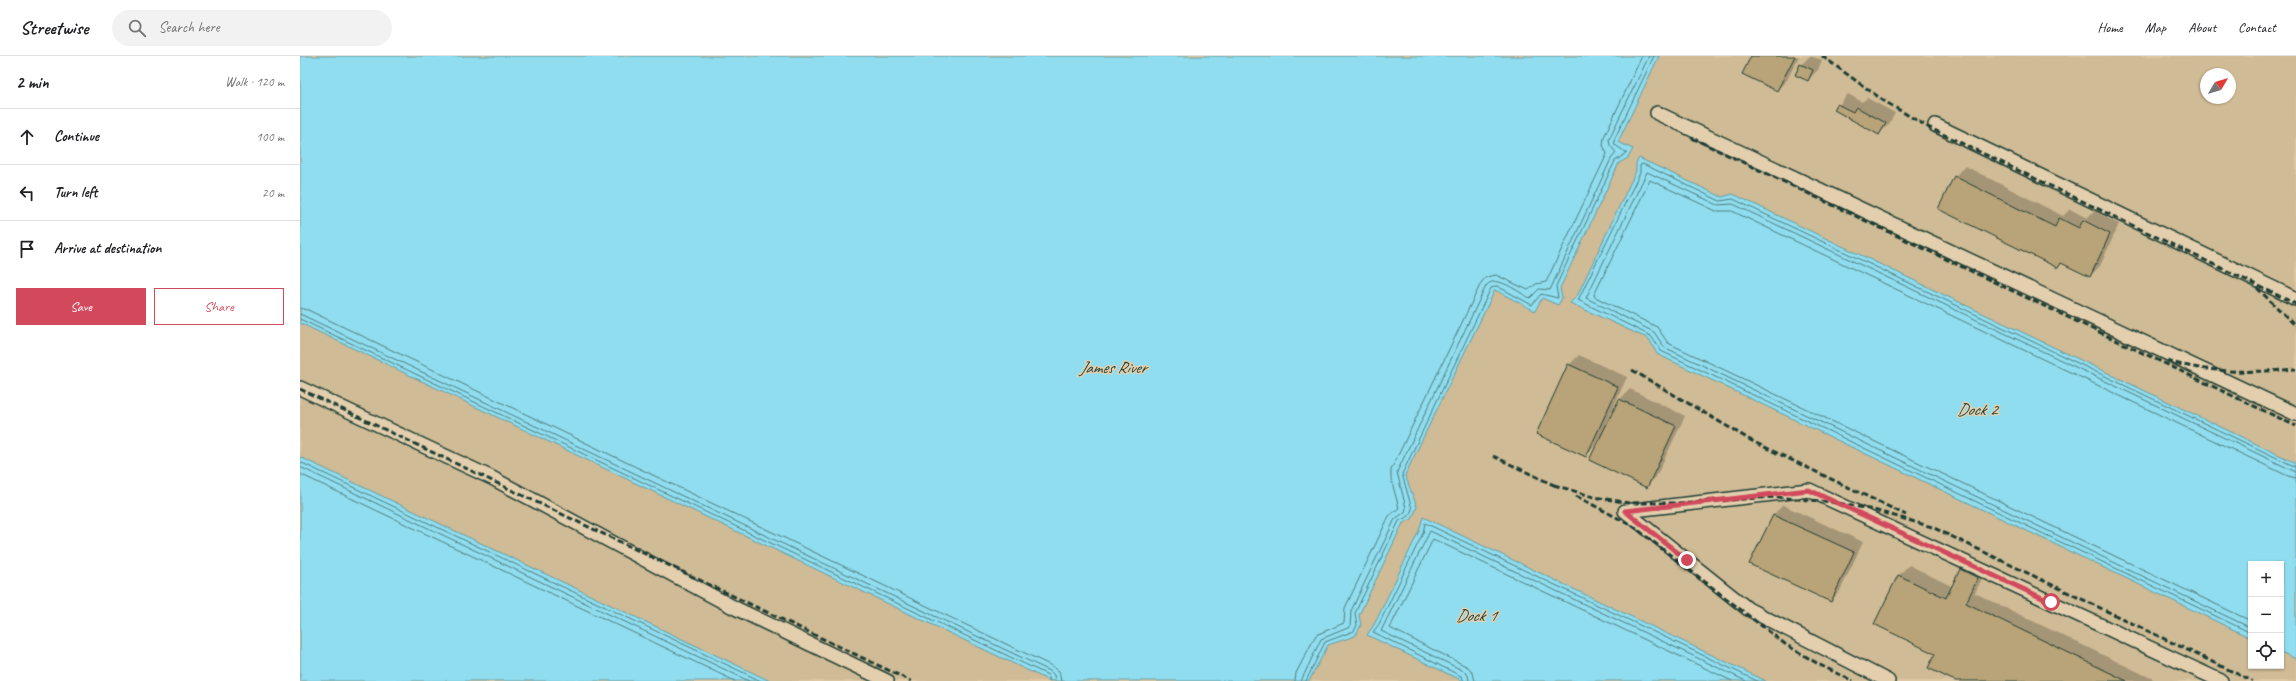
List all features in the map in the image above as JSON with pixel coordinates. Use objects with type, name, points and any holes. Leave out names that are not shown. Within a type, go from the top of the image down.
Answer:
[{"type":"lane","points":[[1657,113],[2296,414]]},
{"type":"lane","points":[[1935,125],[2296,299]]},
{"type":"lane","points":[[300,388],[492,478],[732,606],[887,681]]},
{"type":"lane","points":[[1888,681],[1748,609],[1625,511],[1809,490],[2221,681]]},
{"type":"shaded area","points":[[300,56],[2296,56],[2296,681],[300,681]]},
{"type":"water","name":"James River","points":[[300,56],[1659,56],[1618,142],[1633,149],[1628,158],[1619,163],[1560,288],[1562,298],[1558,305],[1542,298],[1535,311],[1495,290],[1405,475],[1417,507],[1412,519],[1403,523],[1359,615],[1361,625],[1355,636],[1328,645],[1309,681],[1050,681],[300,323]]},
{"type":"water","name":"Dock 2","points":[[1639,158],[1722,197],[1733,194],[2296,463],[2296,659],[2284,653],[2284,561],[2248,561],[2248,637],[1657,354],[1649,339],[1570,303],[1577,296],[1636,171],[1636,163]]},
{"type":"water","points":[[300,457],[770,681],[300,681]]},
{"type":"water","name":"Dock 1","points":[[1423,517],[1766,681],[1463,681],[1367,635],[1375,623],[1419,531]]},
{"type":"building","points":[[1751,56],[1795,56],[1777,91],[1742,74]]},
{"type":"building","points":[[1800,64],[1813,70],[1808,81],[1795,75]]},
{"type":"building","points":[[1837,104],[1853,112],[1856,107],[1886,123],[1879,135],[1834,110]]},
{"type":"building","points":[[1954,176],[2055,227],[2059,218],[2079,228],[2083,220],[2110,234],[2090,277],[2061,263],[2058,268],[1938,209]]},
{"type":"building","points":[[1568,364],[1618,387],[1586,457],[1536,434]]},
{"type":"building","points":[[1619,399],[1676,426],[1647,488],[1589,460]]},
{"type":"building","points":[[1773,515],[1854,552],[1831,602],[1749,564]]},
{"type":"building","points":[[1960,569],[1978,578],[1966,603],[2127,681],[1955,681],[1928,668],[1935,654],[1874,624],[1898,575],[1946,598]]},
{"type":"railway","points":[[1822,56],[1884,101],[1928,127],[2296,304]]},
{"type":"railway","points":[[1692,138],[2296,426]]},
{"type":"railway","points":[[2257,288],[2296,326]]},
{"type":"railway","points":[[2167,361],[2199,368],[2231,371],[2296,369]]},
{"type":"railway","points":[[1632,370],[1752,441],[1906,515]]},
{"type":"railway","points":[[300,389],[911,681]]},
{"type":"railway","points":[[1493,456],[1558,487]]},
{"type":"railway","points":[[1554,485],[1594,497],[1629,503],[1678,503],[1776,497],[1832,502],[1874,510],[1932,527],[2252,681]]},
{"type":"railway","points":[[1576,496],[1633,526],[1785,644],[1820,665],[1853,681]]},
{"type":"route","points":[[1687,560],[1625,511],[1809,490],[2051,602]]}]
